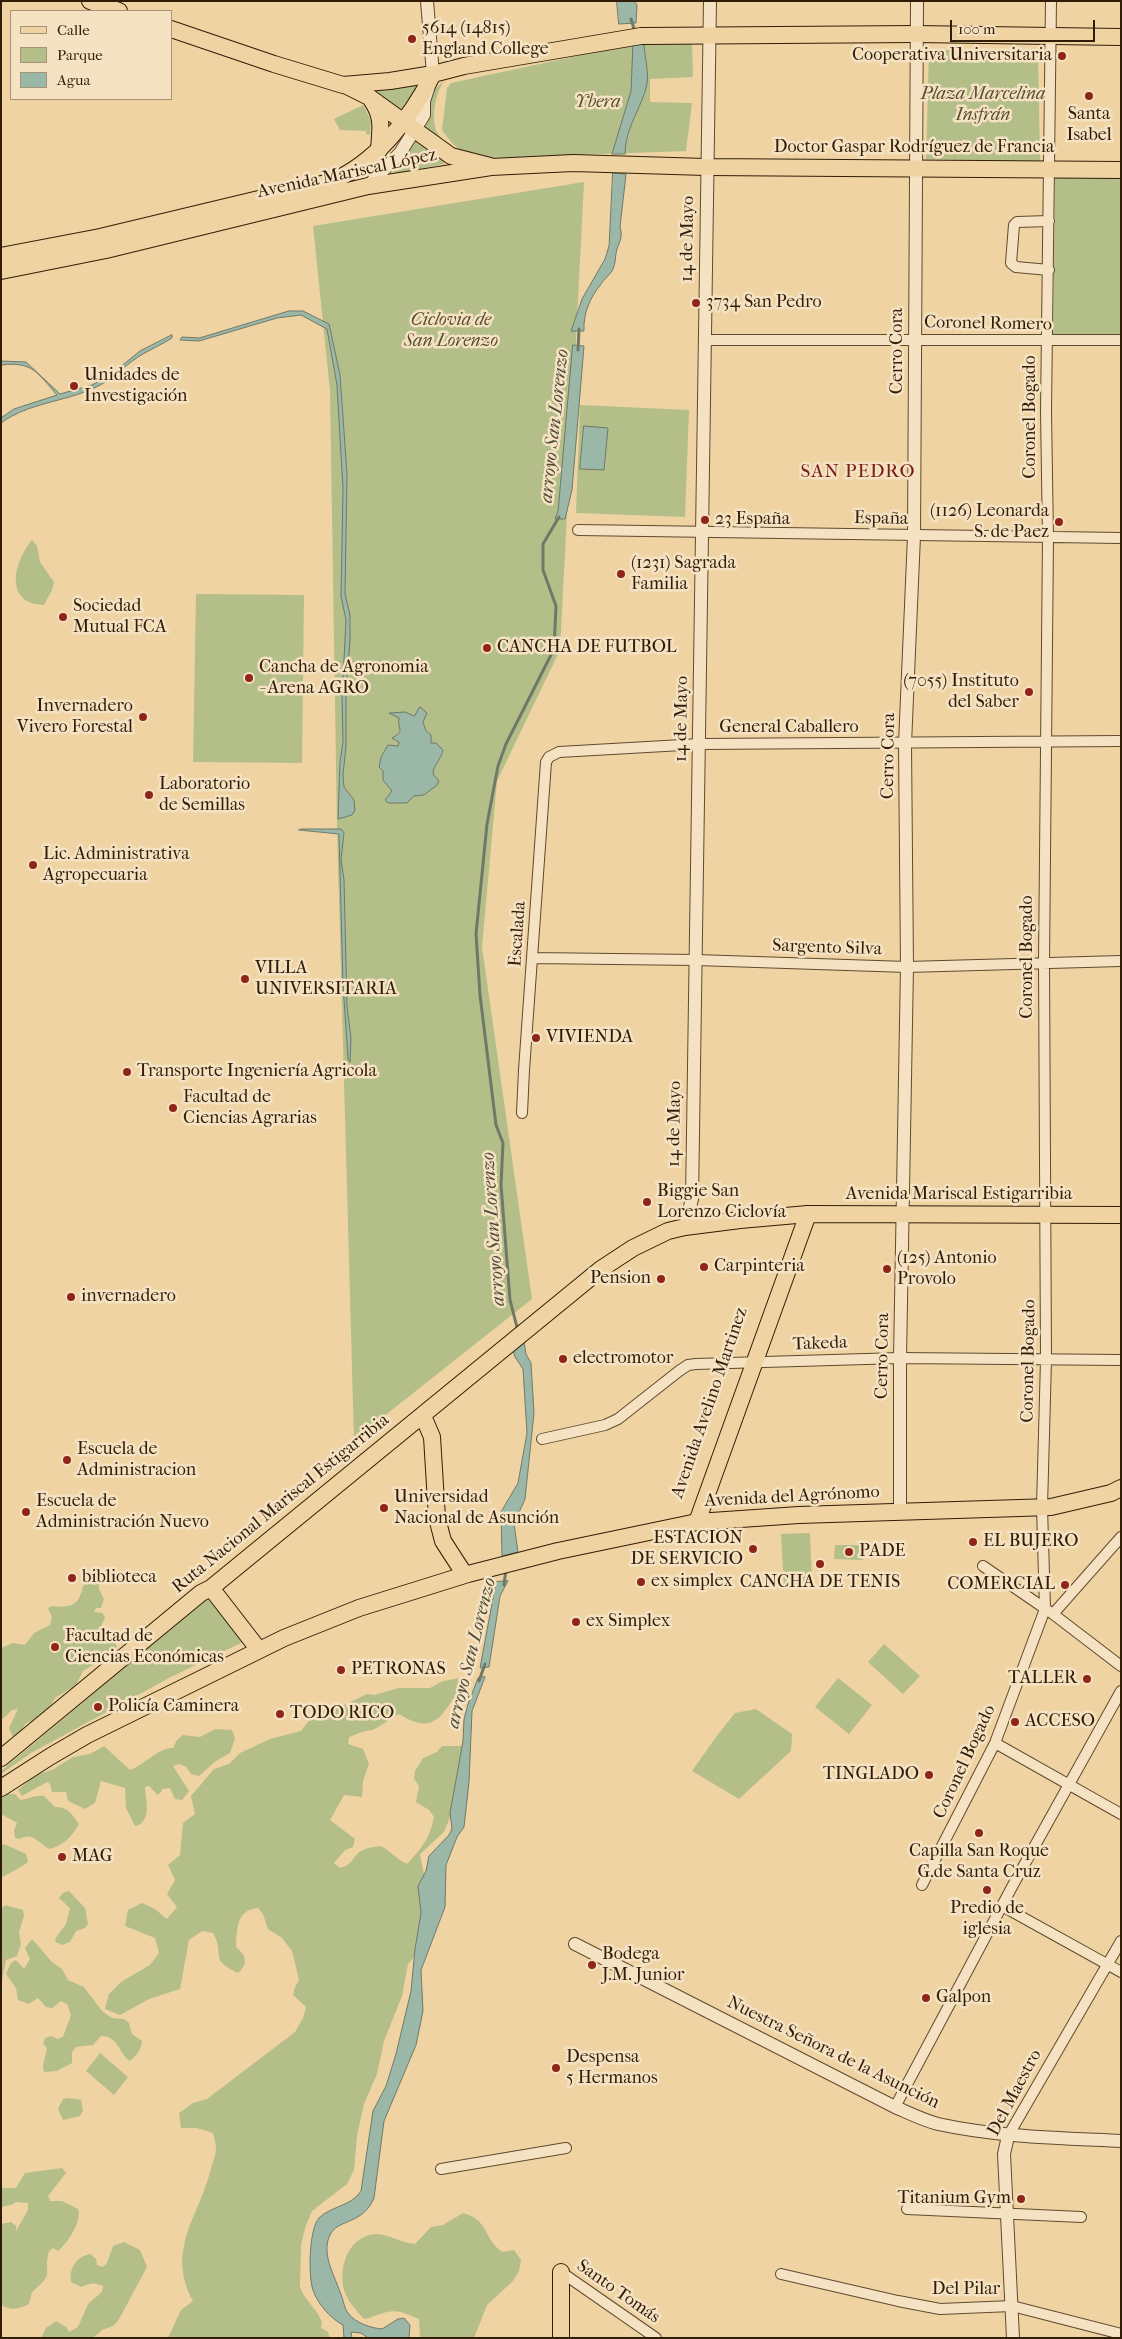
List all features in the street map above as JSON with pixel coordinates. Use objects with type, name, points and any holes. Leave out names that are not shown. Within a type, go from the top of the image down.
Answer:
[{"type":"main road","points":[[90,1],[116,10]]},
{"type":"main road","points":[[172,29],[274,64],[343,84],[369,97],[451,156],[491,167]]},
{"type":"main road","points":[[343,84],[390,81],[626,38],[657,35],[916,34],[1121,37]]},
{"type":"main road","name":"Avenida Mariscal López","points":[[1,256],[100,237],[330,182],[348,175],[379,150],[402,121],[433,74]]},
{"type":"main road","points":[[369,97],[378,110],[382,122],[379,150]]},
{"type":"main road","name":"Avenida Mariscal López","points":[[1,271],[106,250],[368,186],[491,167],[605,163],[706,167]]},
{"type":"main road","name":"Doctor Gaspar Rodríguez de Francia","points":[[706,167],[1121,170]]},
{"type":"main road","name":"Avenida Mariscal Estigarribia","points":[[685,1227],[803,1215],[1121,1215]]},
{"type":"main road","name":"Avenida Avelino Martinez","points":[[696,1522],[749,1362],[803,1215]]},
{"type":"main road","name":"Ruta Nacional Mariscal Estigarribia","points":[[1,1758],[188,1604],[211,1588],[423,1416],[558,1304],[626,1252],[647,1240],[685,1227]]},
{"type":"main road","points":[[1,1788],[51,1756],[87,1736],[259,1650],[360,1608],[467,1574],[444,1541],[437,1518],[432,1437],[423,1416]]},
{"type":"main road","name":"Avenida del Agrónomo","points":[[467,1574],[558,1551],[696,1522],[900,1511],[1051,1507],[1111,1493],[1121,1488]]},
{"type":"main road","points":[[211,1588],[259,1650]]},
{"type":"main road","points":[[561,2272],[561,2338]]},
{"type":"street","points":[[368,186],[400,154],[424,115],[424,101],[433,74],[427,1]]},
{"type":"street","name":"14 de Mayo","points":[[685,1227],[692,1199],[700,744],[706,167],[710,1]]},
{"type":"street","name":"Cerro Cora","points":[[900,1511],[900,1358],[907,967],[905,744],[914,536],[917,1]]},
{"type":"street","name":"Coronel Bogado","points":[[922,1885],[995,1743],[1049,1611],[1042,1507],[1046,1360],[1044,962],[1048,538],[1046,411],[1050,221],[1051,1]]},
{"type":"street","points":[[1049,270],[1016,268],[1011,263],[1014,225],[1017,222],[1050,221]]},
{"type":"street","name":"Coronel Romero","points":[[704,340],[1121,340]]},
{"type":"street","name":"España","points":[[578,530],[1121,538]]},
{"type":"street","name":"General Caballero","points":[[549,757],[559,752],[700,744],[1121,742]]},
{"type":"street","name":"Escalada","points":[[522,1113],[546,762],[549,757]]},
{"type":"street","name":"Sargento Silva","points":[[533,958],[696,960],[907,967],[1121,961]]},
{"type":"street","name":"Takeda","points":[[542,1439],[605,1425],[618,1419],[688,1366],[749,1362],[900,1358],[1121,1360]]},
{"type":"street","points":[[1049,1611],[1121,1537]]},
{"type":"street","points":[[983,1566],[1049,1611],[1121,1666]]},
{"type":"street","points":[[895,2107],[1002,1906],[1121,1691]]},
{"type":"street","points":[[995,1743],[1121,1814]]},
{"type":"street","points":[[1002,1906],[1121,1972]]},
{"type":"street","name":"Del Maestro","points":[[1013,2338],[1004,2154],[1008,2136],[1121,1941]]},
{"type":"street","name":"Nuestra Señora de la Asunción","points":[[575,1944],[895,2107],[936,2123],[1008,2136],[1046,2136],[1121,2141]]},
{"type":"street","points":[[442,2169],[566,2148]]},
{"type":"street","points":[[907,2210],[1081,2217]]},
{"type":"street","name":"Santo Tomás","points":[[561,2272],[656,2338]]},
{"type":"street","name":"Del Pilar","points":[[781,2274],[898,2302],[940,2309],[1012,2306],[1121,2334]]},
{"type":"green space","name":"Ybera","points":[[651,42],[692,42],[693,77],[650,79],[650,102],[692,103],[686,151],[491,158],[474,156],[462,151],[452,143],[442,130],[447,88],[451,83],[628,45]]},
{"type":"green space","name":"Plaza Marcelina Insfrán","points":[[929,50],[1038,50],[1040,162],[926,159]]},
{"type":"green space","points":[[445,80],[439,90],[434,118],[437,132],[446,143],[425,129],[430,114],[430,93]]},
{"type":"green space","points":[[415,84],[417,88],[401,109],[371,91],[372,88]]},
{"type":"green space","points":[[363,105],[371,120],[370,135],[366,134],[366,131],[340,130],[334,119]]},
{"type":"green space","points":[[415,140],[444,161],[444,164],[399,173],[390,172]]},
{"type":"green space","points":[[1055,176],[1121,177],[1121,336],[1053,336]]},
{"type":"green space","name":"Ciclovia de San Lorenzo","points":[[584,182],[560,650],[497,781],[482,947],[532,1299],[354,1440],[337,828],[330,391],[313,226]]},
{"type":"green space","points":[[580,405],[689,410],[685,517],[576,513]]},
{"type":"green space","points":[[32,540],[37,546],[40,562],[54,582],[44,605],[31,603],[22,597],[17,590],[17,570]]},
{"type":"green space","name":"Cancha de Agronomia - Arena AGRO","points":[[196,594],[304,595],[302,763],[193,762]]},
{"type":"green space","points":[[810,1533],[812,1585],[784,1584],[781,1534]]},
{"type":"green space","name":"PADE","points":[[835,1545],[865,1545],[863,1560],[834,1559]]},
{"type":"green space","points":[[91,1572],[98,1575],[99,1589],[104,1599],[101,1608],[96,1608],[94,1612],[102,1613],[105,1617],[100,1629],[110,1636],[117,1646],[113,1653],[83,1671],[76,1685],[55,1698],[50,1707],[36,1719],[25,1724],[23,1730],[15,1737],[9,1728],[18,1709],[12,1710],[3,1719],[1,1717],[1,1648],[13,1643],[25,1645],[34,1633],[50,1625],[52,1617],[48,1608],[74,1604],[83,1586],[88,1582]]},
{"type":"green space","points":[[212,1594],[245,1640],[171,1677],[31,1753],[1,1774],[1,1771]]},
{"type":"green space","points":[[884,1644],[920,1676],[903,1694],[868,1662]]},
{"type":"green space","points":[[460,1678],[464,1684],[445,1711],[432,1722],[412,1721],[399,1714],[373,1730],[349,1737],[348,1744],[363,1749],[369,1764],[363,1781],[362,1797],[344,1795],[330,1820],[355,1839],[353,1847],[345,1850],[334,1863],[340,1868],[349,1864],[360,1851],[381,1846],[407,1864],[424,1843],[434,1817],[429,1810],[416,1802],[419,1786],[414,1779],[415,1771],[423,1758],[437,1752],[442,1746],[465,1746],[461,1813],[450,1817],[444,1832],[420,1854],[427,1881],[416,1955],[408,1964],[402,1996],[384,2041],[377,2074],[364,2104],[357,2136],[354,2170],[347,2184],[312,2211],[301,2245],[300,2287],[318,2314],[322,2322],[321,2328],[328,2332],[330,2338],[168,2338],[181,2310],[193,2301],[185,2282],[182,2265],[183,2249],[187,2233],[206,2185],[216,2149],[213,2133],[197,2128],[181,2128],[179,2113],[193,2103],[207,2099],[295,2032],[303,2018],[306,2007],[293,1995],[299,1980],[292,1951],[282,1938],[268,1929],[263,1914],[258,1908],[245,1912],[239,1922],[236,1947],[244,1957],[245,1963],[238,1973],[220,1960],[217,1940],[213,1933],[202,1931],[189,1940],[180,1989],[149,1999],[120,2015],[105,2009],[109,1994],[121,1982],[150,1965],[159,1953],[155,1938],[125,1926],[128,1910],[142,1903],[155,1909],[167,1919],[177,1907],[167,1894],[175,1880],[168,1865],[180,1855],[183,1823],[195,1814],[191,1796],[214,1769],[229,1764],[240,1753],[270,1739],[301,1731],[316,1712],[340,1707],[367,1694],[375,1695],[398,1688],[430,1688],[443,1681]]},
{"type":"green space","points":[[838,1678],[872,1705],[849,1734],[815,1707]]},
{"type":"green space","points":[[756,1709],[792,1734],[791,1751],[739,1799],[692,1771],[735,1713]]},
{"type":"green space","points":[[215,1729],[232,1730],[235,1738],[230,1753],[216,1761],[199,1776],[191,1774],[186,1767],[180,1764],[173,1766],[189,1791],[182,1800],[175,1799],[170,1788],[163,1789],[158,1795],[149,1786],[145,1787],[147,1812],[139,1825],[135,1826],[126,1808],[125,1788],[101,1781],[95,1803],[85,1809],[68,1801],[66,1792],[52,1792],[50,1784],[47,1782],[22,1796],[18,1790],[36,1775],[52,1770],[73,1757],[90,1754],[104,1746],[130,1770],[156,1754],[173,1748],[177,1740],[183,1735],[200,1737]]},
{"type":"green space","points":[[4,1794],[15,1794],[20,1800],[44,1796],[55,1807],[63,1808],[69,1812],[79,1824],[67,1840],[50,1849],[32,1837],[15,1838],[14,1830],[17,1823],[1,1814],[1,1798]]},
{"type":"green space","points":[[4,1844],[26,1854],[28,1862],[1,1878],[1,1845]]},
{"type":"green space","points":[[69,1891],[85,1908],[88,1924],[85,1928],[76,1931],[70,1942],[62,1945],[56,1942],[55,1939],[66,1924],[70,1908],[59,1898],[63,1893]]},
{"type":"green space","points":[[5,1905],[23,1910],[24,1916],[19,1932],[21,1944],[17,1956],[6,1960],[1,1984],[1,1909]]},
{"type":"green space","points":[[32,1939],[52,1962],[62,1969],[68,1980],[84,1987],[102,2011],[112,2018],[124,2019],[129,2023],[132,2034],[142,2041],[135,2057],[130,2061],[111,2038],[101,2036],[93,2045],[76,2047],[72,2052],[72,2063],[57,2071],[44,2072],[43,2066],[47,2048],[43,2044],[45,2038],[51,2036],[58,2039],[63,2037],[71,2015],[67,2004],[61,2001],[52,2008],[46,2007],[38,1998],[29,2004],[18,2000],[16,1988],[6,1974],[11,1963],[16,1960],[24,1969],[30,1959],[25,1948]]},
{"type":"green space","points":[[100,2053],[128,2077],[114,2095],[86,2071]]},
{"type":"green space","points":[[63,2099],[81,2100],[83,2111],[80,2116],[63,2120],[58,2109]]},
{"type":"green space","points":[[62,2168],[66,2173],[48,2196],[50,2201],[62,2201],[78,2209],[79,2214],[76,2226],[70,2237],[58,2251],[53,2248],[49,2251],[47,2276],[32,2292],[29,2304],[15,2309],[5,2307],[1,2305],[1,2224],[11,2222],[16,2226],[16,2231],[28,2210],[28,2203],[16,2202],[1,2207],[1,2188],[16,2188],[25,2173]]},
{"type":"green space","points":[[463,2213],[471,2216],[482,2225],[496,2247],[502,2252],[514,2250],[521,2260],[519,2271],[513,2281],[487,2305],[474,2338],[420,2338],[419,2319],[400,2312],[392,2311],[364,2319],[352,2306],[344,2290],[344,2262],[353,2246],[367,2236],[377,2234],[415,2244],[431,2227],[443,2225]]},
{"type":"green space","points":[[124,2242],[140,2250],[147,2267],[118,2321],[113,2326],[102,2330],[93,2338],[41,2338],[46,2328],[56,2321],[66,2327],[69,2332],[78,2327],[88,2304],[102,2292],[103,2286],[97,2284],[81,2287],[71,2282],[72,2268],[77,2260],[90,2254],[96,2259],[97,2265],[103,2267],[107,2263],[113,2246]]},
{"type":"water","points":[[617,1],[634,1],[637,5],[636,23],[619,24]]},
{"type":"water","points":[[644,42],[647,68],[645,93],[628,135],[625,154],[612,154],[631,91],[633,43]]},
{"type":"water","points":[[613,173],[626,174],[620,227],[621,236],[616,251],[614,267],[591,300],[586,312],[584,331],[571,331],[582,299],[605,259],[609,246]]},
{"type":"water","points":[[289,311],[303,311],[329,324],[340,375],[347,474],[345,594],[350,615],[346,692],[346,746],[343,775],[344,787],[354,800],[355,810],[352,815],[338,819],[340,762],[343,742],[342,698],[346,620],[341,596],[343,489],[337,385],[327,329],[301,315],[277,318],[199,341],[180,340],[182,337],[199,338]]},
{"type":"water","points":[[172,335],[172,338],[138,357],[100,385],[82,393],[23,411],[1,423],[1,418],[14,409],[57,395],[34,370],[20,365],[1,365],[1,361],[26,362],[60,394],[92,385],[109,376],[140,351]]},
{"type":"water","points":[[573,345],[584,346],[572,490],[565,519],[555,519],[558,511]]},
{"type":"water","points":[[584,426],[608,428],[604,470],[580,469]]},
{"type":"water","points":[[420,707],[427,713],[423,722],[426,731],[431,735],[431,743],[436,743],[443,750],[433,771],[433,774],[439,781],[437,785],[424,795],[414,796],[407,803],[388,803],[385,800],[392,791],[383,780],[383,771],[379,767],[381,757],[388,745],[398,746],[399,742],[392,738],[400,732],[399,718],[389,713],[405,712],[414,716]]},
{"type":"water","points":[[341,829],[344,833],[341,859],[344,880],[347,1007],[351,1038],[350,1062],[348,1059],[343,984],[339,834],[299,830]]},
{"type":"water","points":[[524,1342],[526,1354],[531,1363],[534,1413],[525,1499],[514,1524],[518,1552],[502,1556],[501,1512],[518,1483],[527,1433],[523,1369],[513,1350]]},
{"type":"water","points":[[508,1581],[500,1596],[489,1667],[480,1668],[496,1582]]},
{"type":"water","points":[[485,1677],[472,1711],[469,1782],[464,1827],[457,1837],[446,1865],[445,1907],[421,1970],[423,2011],[416,2045],[384,2121],[374,2198],[358,2217],[340,2225],[331,2233],[327,2248],[329,2263],[345,2308],[351,2317],[364,2324],[382,2329],[398,2319],[404,2318],[410,2325],[409,2338],[368,2338],[361,2333],[351,2332],[352,2338],[344,2338],[343,2325],[325,2310],[313,2290],[310,2264],[313,2232],[319,2218],[352,2200],[361,2191],[373,2111],[386,2086],[396,2054],[411,1991],[421,1913],[418,1886],[426,1871],[429,1856],[449,1835],[452,1829],[450,1813],[463,1741],[464,1719],[478,1678]]},
{"type":"waterway","name":"arroyo San Lorenzo","points":[[631,19],[635,32]]},
{"type":"waterway","name":"arroyo San Lorenzo","points":[[578,350],[579,329]]},
{"type":"waterway","name":"arroyo San Lorenzo","points":[[518,1331],[510,1300],[501,1185],[503,1143],[496,1125],[480,995],[476,934],[487,824],[498,766],[506,744],[554,649],[556,606],[543,570],[543,544],[559,517]]},
{"type":"waterway","name":"arroyo San Lorenzo","points":[[504,1585],[506,1569]]},
{"type":"waterway","name":"arroyo San Lorenzo","points":[[479,1681],[485,1664]]},
{"type":"place","name":"5614 (14815) England College","points":[[412,39]]},
{"type":"place","name":"Cooperativa Universitaria","points":[[1062,56]]},
{"type":"place","name":"Santa Isabel","points":[[1089,96]]},
{"type":"place","name":"3734 San Pedro","points":[[696,303]]},
{"type":"place","name":"Unidades de Investigación","points":[[74,386]]},
{"type":"place","name":"23 España","points":[[705,520]]},
{"type":"place","name":"(1126) Leonarda S. de Paez","points":[[1059,522]]},
{"type":"place","name":"(1231) Sagrada Familia","points":[[621,574]]},
{"type":"place","name":"Sociedad Mutual FCA","points":[[63,617]]},
{"type":"place","name":"CANCHA DE FUTBOL","points":[[487,648]]},
{"type":"place","name":"Cancha de Agronomia - Arena AGRO","points":[[249,678]]},
{"type":"place","name":"(7055) Instituto del Saber","points":[[1029,692]]},
{"type":"place","name":"Invernadero Vivero Forestal","points":[[143,717]]},
{"type":"place","name":"Laboratorio de Semillas","points":[[149,795]]},
{"type":"place","name":"Lic. Administrativa Agropecuaria","points":[[33,865]]},
{"type":"place","name":"VILLA UNIVERSITARIA","points":[[245,979]]},
{"type":"place","name":"VIVIENDA","points":[[536,1038]]},
{"type":"place","name":"Transporte Ingeniería Agricola","points":[[127,1072]]},
{"type":"place","name":"Facultad de Ciencias Agrarias","points":[[173,1108]]},
{"type":"place","name":"Biggie San Lorenzo Ciclovía","points":[[647,1202]]},
{"type":"place","name":"Carpinteria","points":[[704,1267]]},
{"type":"place","name":"(125) Antonio Provolo","points":[[887,1269]]},
{"type":"place","name":"Pension","points":[[661,1279]]},
{"type":"place","name":"invernadero","points":[[71,1297]]},
{"type":"place","name":"electromotor","points":[[563,1359]]},
{"type":"place","name":"Escuela de Administracion","points":[[67,1460]]},
{"type":"place","name":"Universidad Nacional de Asunción","points":[[384,1508]]},
{"type":"place","name":"Escuela de Administración Nuevo","points":[[26,1512]]},
{"type":"place","name":"EL BUJERO","points":[[973,1542]]},
{"type":"place","name":"ESTACION DE SERVICIO","points":[[753,1549]]},
{"type":"place","name":"PADE","points":[[849,1552]]},
{"type":"place","name":"CANCHA DE TENIS","points":[[820,1564]]},
{"type":"place","name":"biblioteca","points":[[72,1578]]},
{"type":"place","name":"ex simplex","points":[[641,1582]]},
{"type":"place","name":"COMERCIAL","points":[[1065,1585]]},
{"type":"place","name":"ex Simplex","points":[[576,1622]]},
{"type":"place","name":"Facultad de Ciencias Económicas","points":[[55,1647]]},
{"type":"place","name":"PETRONAS","points":[[341,1670]]},
{"type":"place","name":"TALLER","points":[[1087,1679]]},
{"type":"place","name":"Policía Caminera","points":[[98,1707]]},
{"type":"place","name":"TODO RICO","points":[[280,1714]]},
{"type":"place","name":"ACCESO","points":[[1015,1722]]},
{"type":"place","name":"TINGLADO","points":[[929,1775]]},
{"type":"place","name":"Capilla San Roque G.de Santa Cruz","points":[[979,1833]]},
{"type":"place","name":"MAG","points":[[62,1857]]},
{"type":"place","name":"Predio de iglesia","points":[[987,1890]]},
{"type":"place","name":"Bodega J.M. Junior","points":[[592,1965]]},
{"type":"place","name":"Galpon","points":[[926,1998]]},
{"type":"place","name":"Despensa 5 Hermanos","points":[[556,2068]]},
{"type":"place","name":"Titanium Gym","points":[[1021,2199]]},
{"type":"district","name":"SAN PEDRO","points":[[858,472]]}]
